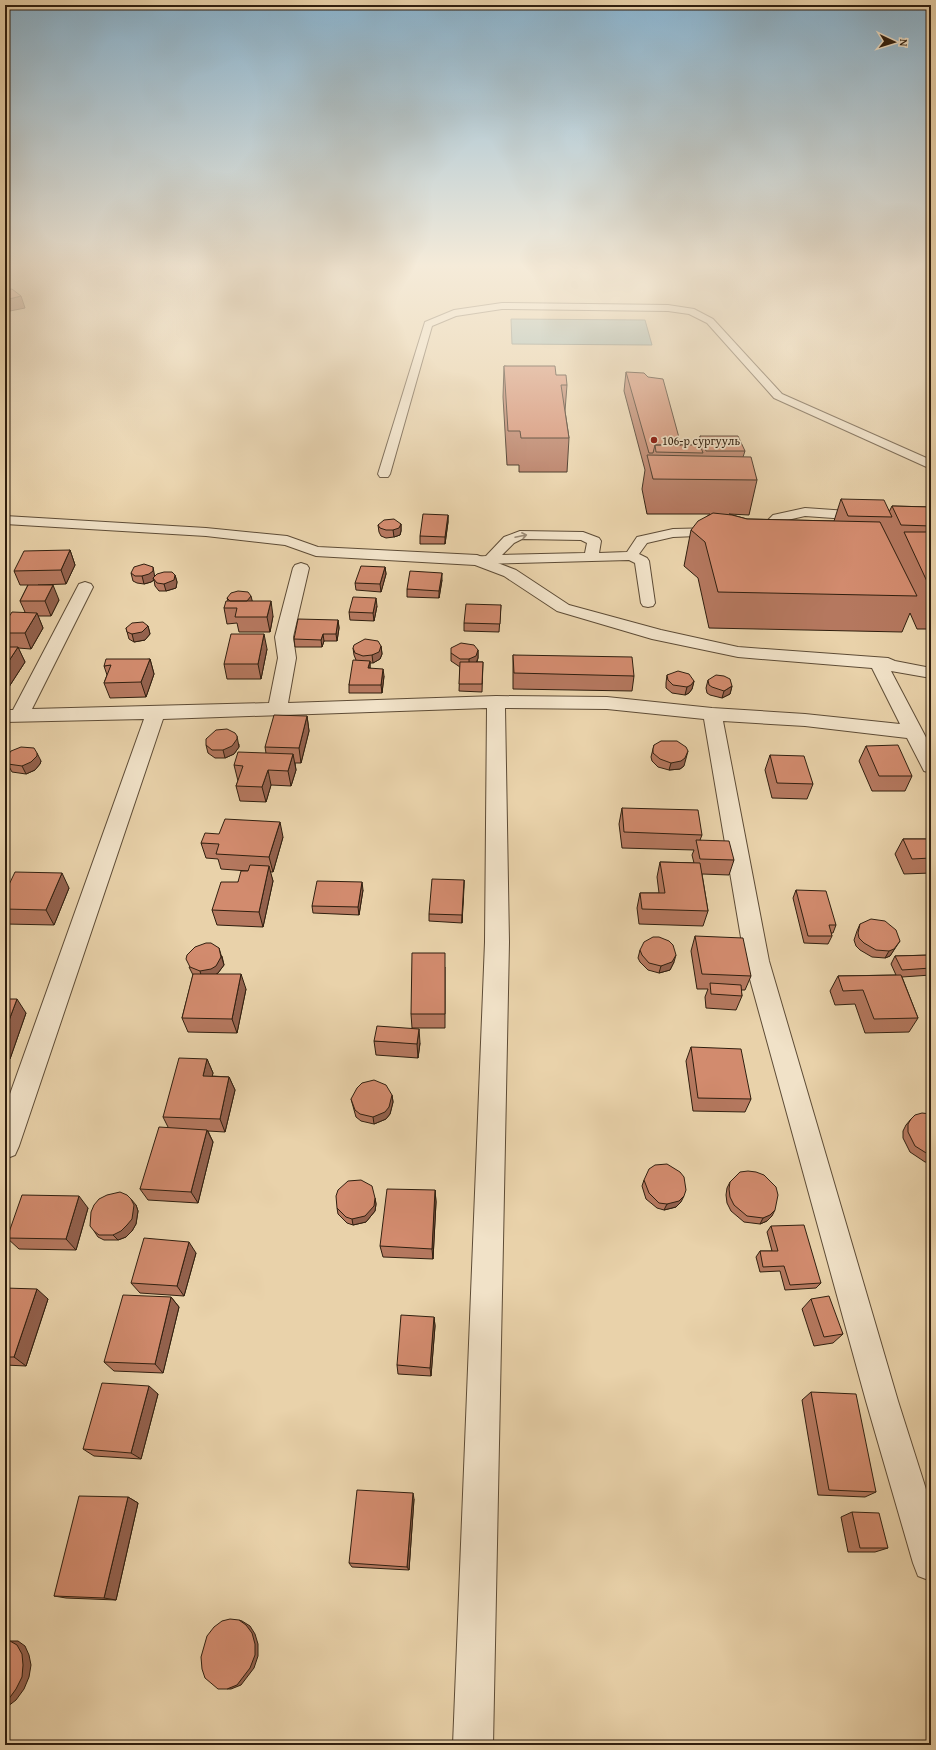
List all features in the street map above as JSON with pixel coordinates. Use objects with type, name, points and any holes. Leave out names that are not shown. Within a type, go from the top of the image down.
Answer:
[{"type":"street","points":[[5,520],[206,532],[287,541],[316,551],[484,559],[510,573],[563,608],[658,635],[738,652],[878,663],[931,664]]},
{"type":"street","points":[[277,710],[287,658],[284,637],[301,568]]},
{"type":"street","points":[[12,716],[84,587]]},
{"type":"street","points":[[878,663],[931,673]]},
{"type":"street","points":[[878,663],[912,732],[931,766]]},
{"type":"street","points":[[12,716],[277,710],[496,702],[607,703],[712,714],[805,720],[912,732]]},
{"type":"street","points":[[473,1745],[497,942],[496,702]]},
{"type":"street","points":[[5,1146],[156,713]]},
{"type":"street","points":[[712,714],[757,961],[882,1401],[931,1563]]},
{"type":"lane","points":[[384,474],[421,348]]},
{"type":"lane","points":[[733,348],[778,396],[931,465]]},
{"type":"lane","points":[[741,532],[764,532],[778,518],[805,512],[862,516]]},
{"type":"lane","points":[[631,556],[642,540],[674,533],[726,532]]},
{"type":"lane","points":[[484,559],[509,540],[520,535],[584,536],[594,541],[591,558]]},
{"type":"lane","points":[[484,559],[631,556],[642,561],[648,603]]},
{"type":"building","points":[[504,366],[555,366],[556,375],[566,375],[567,385],[561,385],[569,438],[521,438],[520,431],[508,431]]},
{"type":"building","points":[[626,372],[644,373],[648,377],[663,379],[681,445],[655,445],[653,453],[649,453]]},
{"type":"building","points":[[700,436],[738,436],[745,451],[706,451]]},
{"type":"building","points":[[655,445],[700,445],[703,453],[656,452]]},
{"type":"building","points":[[647,455],[751,457],[757,480],[653,479]]},
{"type":"building","points":[[841,499],[884,500],[892,517],[848,516]]},
{"type":"building","points":[[892,506],[931,507],[931,526],[901,525]]},
{"type":"building","points":[[713,513],[732,515],[747,519],[880,522],[917,596],[718,592],[705,542],[691,530],[698,521]]},
{"type":"building","points":[[423,514],[448,515],[445,537],[420,536]]},
{"type":"building","points":[[394,519],[401,524],[399,528],[386,530],[380,528],[378,525],[384,520]]},
{"type":"building","points":[[904,532],[931,532],[931,590]]},
{"type":"building","points":[[70,550],[61,570],[14,571],[24,551]]},
{"type":"building","points":[[144,564],[153,567],[153,571],[142,576],[135,576],[131,573],[134,567]]},
{"type":"building","points":[[361,566],[385,567],[380,584],[355,583]]},
{"type":"building","points":[[410,571],[442,573],[439,591],[407,589]]},
{"type":"building","points":[[172,572],[175,575],[174,580],[164,584],[157,583],[153,578],[157,574]]},
{"type":"building","points":[[28,585],[53,585],[45,601],[20,601]]},
{"type":"building","points":[[238,591],[248,592],[251,596],[247,601],[230,601],[227,598],[231,593]]},
{"type":"building","points":[[353,597],[376,598],[373,613],[349,612]]},
{"type":"building","points":[[226,601],[271,601],[267,617],[235,617],[237,608],[224,608]]},
{"type":"building","points":[[466,604],[501,605],[500,624],[464,623]]},
{"type":"building","points":[[12,612],[37,613],[25,633],[5,633],[5,623]]},
{"type":"building","points":[[298,619],[338,620],[336,634],[323,634],[321,640],[294,639]]},
{"type":"building","points":[[143,622],[148,626],[142,632],[132,634],[127,632],[126,628],[132,623]]},
{"type":"building","points":[[231,634],[264,634],[258,664],[224,664]]},
{"type":"building","points":[[365,639],[378,641],[381,646],[379,652],[372,655],[363,656],[355,653],[353,648],[354,645]]},
{"type":"building","points":[[461,643],[474,645],[478,650],[476,656],[469,659],[460,659],[451,653],[451,648]]},
{"type":"building","points":[[5,647],[18,647],[5,667]]},
{"type":"building","points":[[513,655],[632,657],[634,676],[514,673]]},
{"type":"building","points":[[106,659],[150,659],[141,682],[104,683],[111,665],[104,666]]},
{"type":"building","points":[[353,660],[370,661],[368,668],[383,669],[381,685],[349,685]]},
{"type":"building","points":[[460,662],[483,662],[482,684],[459,684]]},
{"type":"building","points":[[678,671],[689,674],[694,681],[691,685],[687,687],[673,685],[668,680],[667,675]]},
{"type":"building","points":[[716,675],[724,676],[730,679],[732,686],[724,691],[709,685],[708,680]]},
{"type":"building","points":[[274,715],[307,716],[299,748],[265,747]]},
{"type":"building","points":[[227,729],[235,733],[237,736],[237,739],[232,746],[223,750],[212,750],[206,745],[206,739],[216,730]]},
{"type":"building","points":[[661,741],[677,741],[686,747],[688,751],[685,758],[681,761],[671,763],[660,759],[653,753],[653,749],[654,745]]},
{"type":"building","points":[[898,745],[912,776],[879,776],[866,746]]},
{"type":"building","points":[[21,747],[34,748],[37,756],[31,762],[22,766],[8,764],[6,761],[11,751]]},
{"type":"building","points":[[238,752],[293,754],[288,771],[268,770],[262,787],[236,786],[243,766],[234,765]]},
{"type":"building","points":[[770,755],[804,756],[813,784],[777,783]]},
{"type":"building","points":[[622,808],[698,810],[702,835],[624,832]]},
{"type":"building","points":[[225,819],[280,822],[269,857],[216,854],[219,844],[201,843],[205,833],[219,834]]},
{"type":"building","points":[[903,839],[931,839],[931,858],[912,859]]},
{"type":"building","points":[[696,840],[729,841],[734,860],[700,859]]},
{"type":"building","points":[[660,862],[700,863],[708,911],[642,909],[640,893],[665,893]]},
{"type":"building","points":[[250,865],[269,866],[259,912],[212,910],[221,882],[238,882],[241,871],[248,871]]},
{"type":"building","points":[[15,872],[62,873],[46,910],[5,909],[5,893]]},
{"type":"building","points":[[432,879],[464,880],[462,915],[429,914]]},
{"type":"building","points":[[317,881],[362,882],[358,907],[312,906]]},
{"type":"building","points":[[796,890],[826,891],[836,925],[829,925],[832,936],[808,936]]},
{"type":"building","points":[[871,919],[885,921],[896,930],[900,941],[894,949],[889,951],[876,950],[864,943],[859,938],[858,933],[860,924]]},
{"type":"building","points":[[695,936],[743,938],[751,976],[702,974]]},
{"type":"building","points":[[653,937],[659,937],[669,941],[673,945],[676,955],[672,962],[661,966],[649,963],[642,955],[640,950],[644,942]]},
{"type":"building","points":[[206,943],[211,943],[219,948],[221,957],[216,966],[211,969],[200,971],[190,967],[186,959],[187,955],[195,947]]},
{"type":"building","points":[[412,953],[445,953],[445,1014],[411,1014]]},
{"type":"building","points":[[931,955],[931,968],[902,970],[895,956]]},
{"type":"building","points":[[193,974],[241,974],[232,1019],[182,1018]]},
{"type":"building","points":[[901,975],[918,1018],[874,1019],[863,990],[843,991],[838,976]]},
{"type":"building","points":[[710,983],[741,985],[742,996],[711,994]]},
{"type":"building","points":[[5,999],[17,999],[5,1031]]},
{"type":"building","points":[[377,1026],[419,1029],[417,1044],[374,1041]]},
{"type":"building","points":[[691,1047],[741,1049],[751,1099],[698,1098]]},
{"type":"building","points":[[179,1058],[207,1059],[203,1076],[229,1077],[220,1119],[163,1117]]},
{"type":"building","points":[[374,1080],[386,1085],[392,1095],[389,1107],[385,1112],[373,1117],[360,1114],[355,1110],[351,1099],[357,1088],[362,1083]]},
{"type":"building","points":[[922,1113],[931,1114],[931,1156],[915,1146],[908,1132],[908,1124],[911,1119],[915,1115]]},
{"type":"building","points":[[159,1127],[207,1130],[191,1192],[140,1189]]},
{"type":"building","points":[[667,1164],[680,1172],[684,1177],[686,1190],[684,1196],[679,1201],[667,1204],[659,1203],[649,1193],[644,1180],[649,1169],[655,1165]]},
{"type":"building","points":[[748,1171],[764,1175],[776,1187],[778,1195],[775,1210],[770,1215],[763,1218],[747,1216],[734,1205],[730,1197],[730,1182],[740,1172]]},
{"type":"building","points":[[361,1180],[372,1186],[375,1198],[374,1206],[365,1216],[352,1219],[346,1217],[337,1208],[336,1196],[338,1190],[348,1181]]},
{"type":"building","points":[[387,1189],[435,1190],[432,1249],[380,1246]]},
{"type":"building","points":[[120,1192],[127,1195],[134,1205],[132,1219],[121,1231],[113,1235],[99,1235],[90,1226],[91,1212],[94,1205],[99,1199],[107,1195]]},
{"type":"building","points":[[22,1195],[79,1196],[66,1239],[7,1238]]},
{"type":"building","points":[[804,1225],[821,1283],[790,1285],[784,1266],[763,1267],[760,1251],[778,1251],[771,1226]]},
{"type":"building","points":[[144,1238],[189,1242],[177,1286],[131,1283]]},
{"type":"building","points":[[5,1288],[37,1289],[14,1357],[5,1357]]},
{"type":"building","points":[[123,1295],[171,1297],[155,1364],[104,1362]]},
{"type":"building","points":[[829,1296],[843,1334],[824,1337],[811,1299]]},
{"type":"building","points":[[401,1315],[434,1317],[430,1368],[397,1365]]},
{"type":"building","points":[[102,1383],[149,1386],[131,1453],[83,1449]]},
{"type":"building","points":[[811,1392],[856,1394],[876,1492],[829,1490]]},
{"type":"building","points":[[357,1490],[413,1493],[407,1567],[349,1563]]},
{"type":"building","points":[[79,1496],[128,1497],[104,1598],[54,1596]]},
{"type":"building","points":[[852,1512],[879,1513],[888,1548],[860,1548]]},
{"type":"building","points":[[230,1619],[239,1620],[246,1625],[252,1633],[255,1644],[255,1655],[250,1668],[237,1685],[227,1689],[218,1689],[205,1678],[202,1669],[201,1657],[207,1636],[214,1627],[222,1621]]},
{"type":"building","points":[[5,1640],[17,1645],[22,1654],[23,1665],[22,1677],[16,1689],[5,1703]]},
{"type":"place","name":"106-р сургууль","points":[[654,440]]}]
